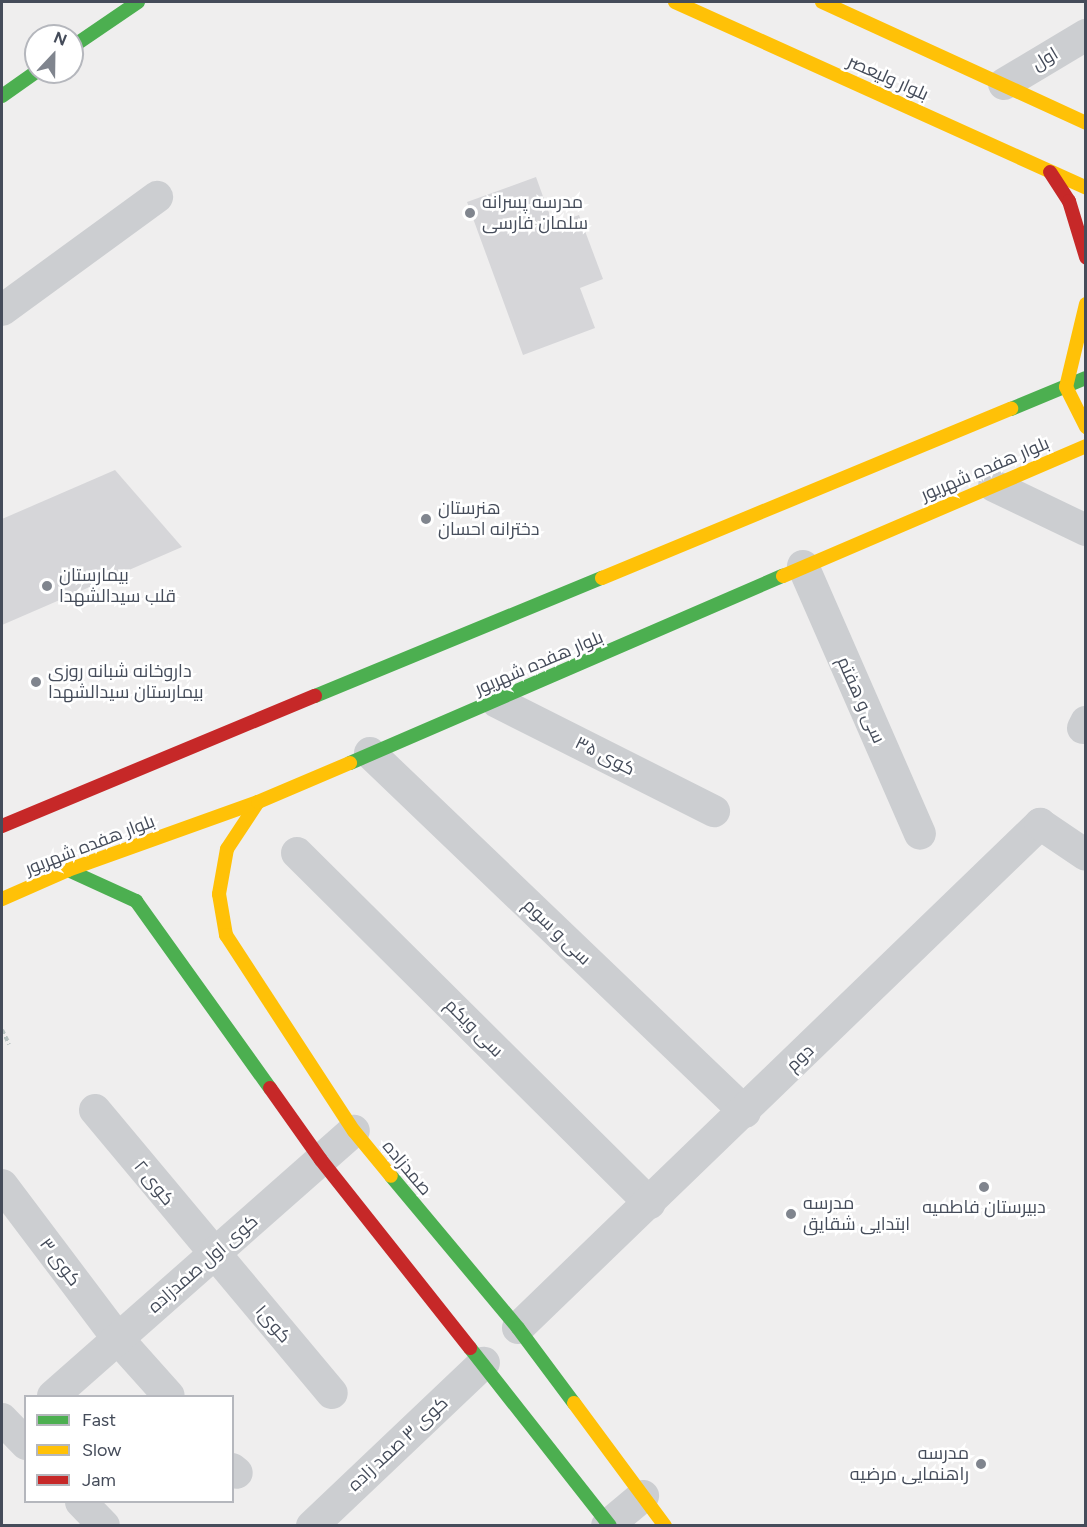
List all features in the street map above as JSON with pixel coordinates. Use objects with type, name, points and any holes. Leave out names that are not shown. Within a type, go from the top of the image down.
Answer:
[{"type":"main road","points":[[84,39],[138,2]]},
{"type":"main road","name":"بلوار ولیعصر","points":[[675,2],[1086,188]]},
{"type":"main road","points":[[822,2],[1086,123]]},
{"type":"main road","points":[[2,96],[24,80]]},
{"type":"main road","points":[[1050,172],[1069,201],[1086,257]]},
{"type":"main road","points":[[1086,304],[1066,387],[1086,427]]},
{"type":"main road","points":[[2,826],[1086,378]]},
{"type":"main road","name":"بلوار هفده شهریور","points":[[2,899],[68,870],[258,802],[370,753],[497,702],[803,567],[1086,446]]},
{"type":"main road","name":"صمدزاده","points":[[258,802],[227,849],[219,894],[226,935],[354,1131],[665,1526]]},
{"type":"main road","points":[[68,870],[136,901],[321,1160],[489,1358],[609,1525]]},
{"type":"street","name":"اول","points":[[1004,84],[1086,35]]},
{"type":"street","points":[[2,310],[157,197]]},
{"type":"street","points":[[994,486],[1086,530]]},
{"type":"street","name":"سی و هفتم","points":[[803,567],[920,834]]},
{"type":"street","name":"کوی ۳۵","points":[[497,702],[714,811]]},
{"type":"street","name":"سی و سوم","points":[[370,753],[745,1112]]},
{"type":"street","name":"دوم","points":[[513,1332],[745,1112],[1040,824],[1086,855]]},
{"type":"street","name":"سی ویکم","points":[[297,853],[650,1203]]},
{"type":"street","name":"کوی ۲","points":[[95,1110],[213,1255]]},
{"type":"street","name":"کوی اول صمدزاده","points":[[54,1395],[354,1131]]},
{"type":"street","name":"کوی ۳","points":[[2,1185],[118,1339],[168,1395]]},
{"type":"street","name":"کوی۱","points":[[213,1255],[332,1393]]},
{"type":"street","name":"کوی ۳ صمد زاده","points":[[312,1526],[489,1358]]},
{"type":"street","points":[[609,1525],[643,1497]]},
{"type":"street","points":[[82,1503],[104,1526]]},
{"type":"path","points":[[2,1030],[9,1044]]},
{"type":"building","points":[[536,177],[553,224],[579,215],[603,279],[580,288],[595,328],[523,355],[467,202]]},
{"type":"building","name":"بیمارستان قلب سیدالشهدا","points":[[115,470],[182,547],[2,625],[2,519]]},
{"type":"traffic: fast","points":[[84,39],[138,2]]},
{"type":"traffic: fast","points":[[2,96],[24,80]]},
{"type":"traffic: fast","points":[[1011,409],[1086,378]]},
{"type":"traffic: fast","points":[[350,763],[783,576]]},
{"type":"traffic: fast","points":[[315,696],[602,578]]},
{"type":"traffic: fast","points":[[68,870],[136,901],[270,1088]]},
{"type":"traffic: fast","points":[[391,1176],[518,1328],[574,1403]]},
{"type":"traffic: fast","points":[[470,1348],[610,1526]]},
{"type":"traffic: slow","points":[[675,2],[1086,188]]},
{"type":"traffic: slow","points":[[822,2],[1086,123]]},
{"type":"traffic: slow","points":[[1086,304],[1066,387],[1086,427]]},
{"type":"traffic: slow","points":[[602,578],[1011,409]]},
{"type":"traffic: slow","points":[[783,576],[1086,446]]},
{"type":"traffic: slow","points":[[2,899],[68,870],[258,802],[350,763]]},
{"type":"traffic: slow","points":[[258,802],[227,849],[219,894],[226,935],[354,1131],[391,1176]]},
{"type":"traffic: slow","points":[[574,1403],[665,1526]]},
{"type":"traffic: jam","points":[[1050,172],[1069,201],[1086,257]]},
{"type":"traffic: jam","points":[[2,826],[315,696]]},
{"type":"traffic: jam","points":[[270,1088],[321,1160],[470,1348]]},
{"type":"place","name":"مدرسه پسرانه سلمان فارسی","points":[[470,213]]},
{"type":"place","name":"هنرستان دخترانه احسان","points":[[426,519]]},
{"type":"place","name":"بیمارستان قلب سیدالشهدا","points":[[47,586]]},
{"type":"place","name":"داروخانه شبانه روزی بیمارستان سیدالشهدا","points":[[36,682]]},
{"type":"place","name":"دبیرستان فاطمیه","points":[[984,1187]]},
{"type":"place","name":"مدرسه ابتدایی شقایق","points":[[791,1214]]},
{"type":"place","name":"مدرسه راهنمایی مرضیه","points":[[981,1464]]}]
